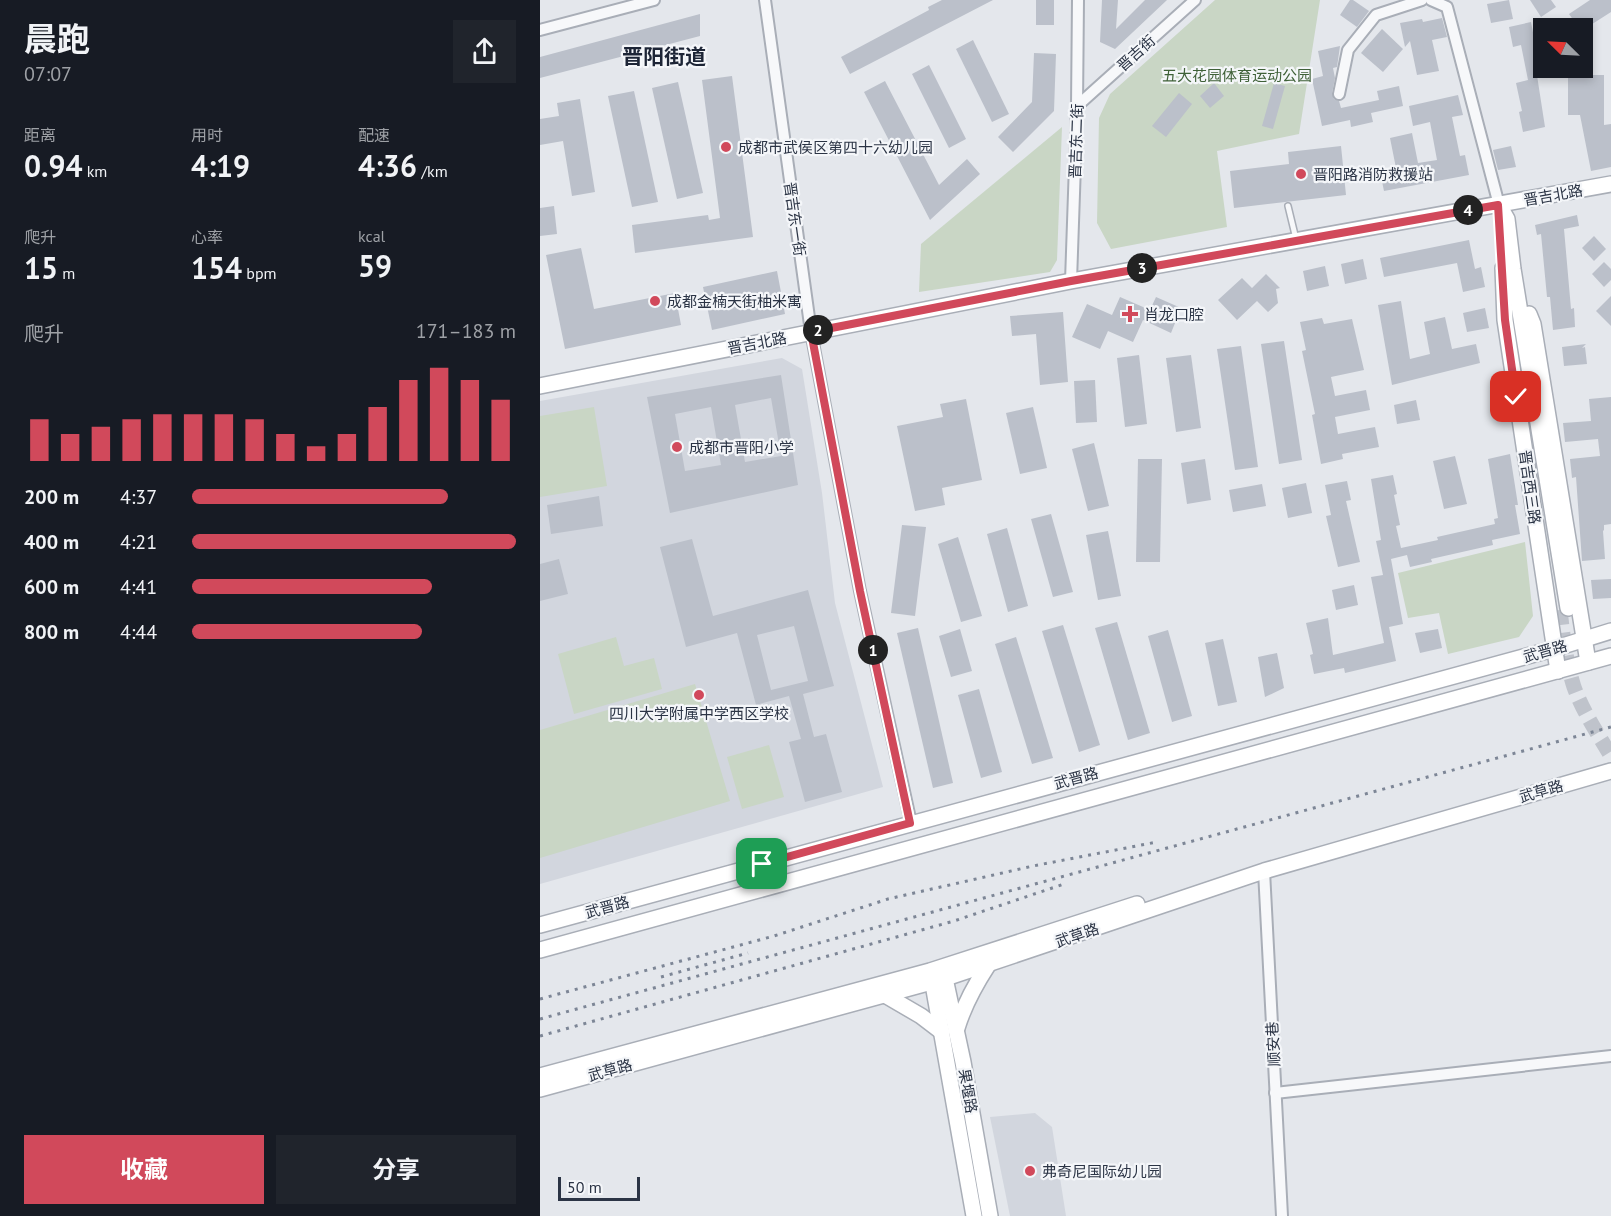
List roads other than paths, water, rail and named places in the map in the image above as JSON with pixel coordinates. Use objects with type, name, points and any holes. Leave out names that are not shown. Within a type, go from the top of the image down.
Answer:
[{"type":"street","points":[[540,30],[654,0]]},
{"type":"street","name":"晋吉东一街","points":[[765,0],[811,332],[860,591],[910,823]]},
{"type":"street","name":"晋吉东二街","points":[[1071,281],[1078,0]]},
{"type":"street","name":"晋吉街","points":[[1077,105],[1195,0]]},
{"type":"street","points":[[1339,94],[1348,50],[1376,15],[1422,0]]},
{"type":"street","points":[[1431,0],[1447,6],[1498,205]]},
{"type":"street","name":"晋吉北路","points":[[540,386],[1071,281],[1611,184]]},
{"type":"street","name":"晋吉西三路","points":[[1498,205],[1507,219],[1508,268],[1505,320],[1558,671]]},
{"type":"street","name":"晋吉西三路","points":[[1508,268],[1564,609]]},
{"type":"street","name":"晋吉西三路","points":[[1508,268],[1533,324],[1588,662]]},
{"type":"street","name":"武晋路","points":[[540,925],[1554,649],[1611,631]]},
{"type":"street","name":"武晋路","points":[[540,950],[1611,656]]},
{"type":"street","name":"武草路","points":[[540,1089],[885,995],[938,974],[1270,860],[1611,762]]},
{"type":"street","name":"武草路","points":[[540,1076],[938,974],[988,965],[1264,871],[1611,771]]},
{"type":"street","name":"顺安巷","points":[[1264,871],[1282,1216]]},
{"type":"street","points":[[885,995],[949,1031],[988,965]]},
{"type":"street","name":"果堰路","points":[[938,974],[990,1216]]},
{"type":"street","name":"果堰路","points":[[949,1031],[974,1216]]},
{"type":"street","points":[[1275,1093],[1611,1056]]},
{"type":"lane","points":[[1288,206],[1297,241]]},
{"type":"tunnel","points":[[1560,610],[1567,659],[1574,687],[1586,714],[1611,756]]},
{"type":"railway","points":[[540,1019],[1611,727]]},
{"type":"railway","points":[[540,999],[774,936],[888,899],[1033,866],[1157,842]]},
{"type":"railway","points":[[540,1036],[954,921],[1067,883]]},
{"type":"railway","points":[[661,977],[748,953]]},
{"type":"place","name":"成都市武侯区第四十六幼儿园","points":[[726,147]]},
{"type":"place","name":"晋阳路消防救援站","points":[[1301,174]]},
{"type":"place","name":"成都金楠天街柚米寓","points":[[655,301]]},
{"type":"place","name":"肖龙口腔","points":[[1130,314]]},
{"type":"place","name":"成都市晋阳小学","points":[[677,447]]},
{"type":"place","name":"四川大学附属中学西区学校","points":[[699,695]]},
{"type":"place","name":"弗奇尼国际幼儿园","points":[[1030,1171]]},
{"type":"district","name":"晋阳街道","points":[[664,56]]},
{"type":"park label","name":"五大花园体育运动公园","points":[[1237,75]]}]
